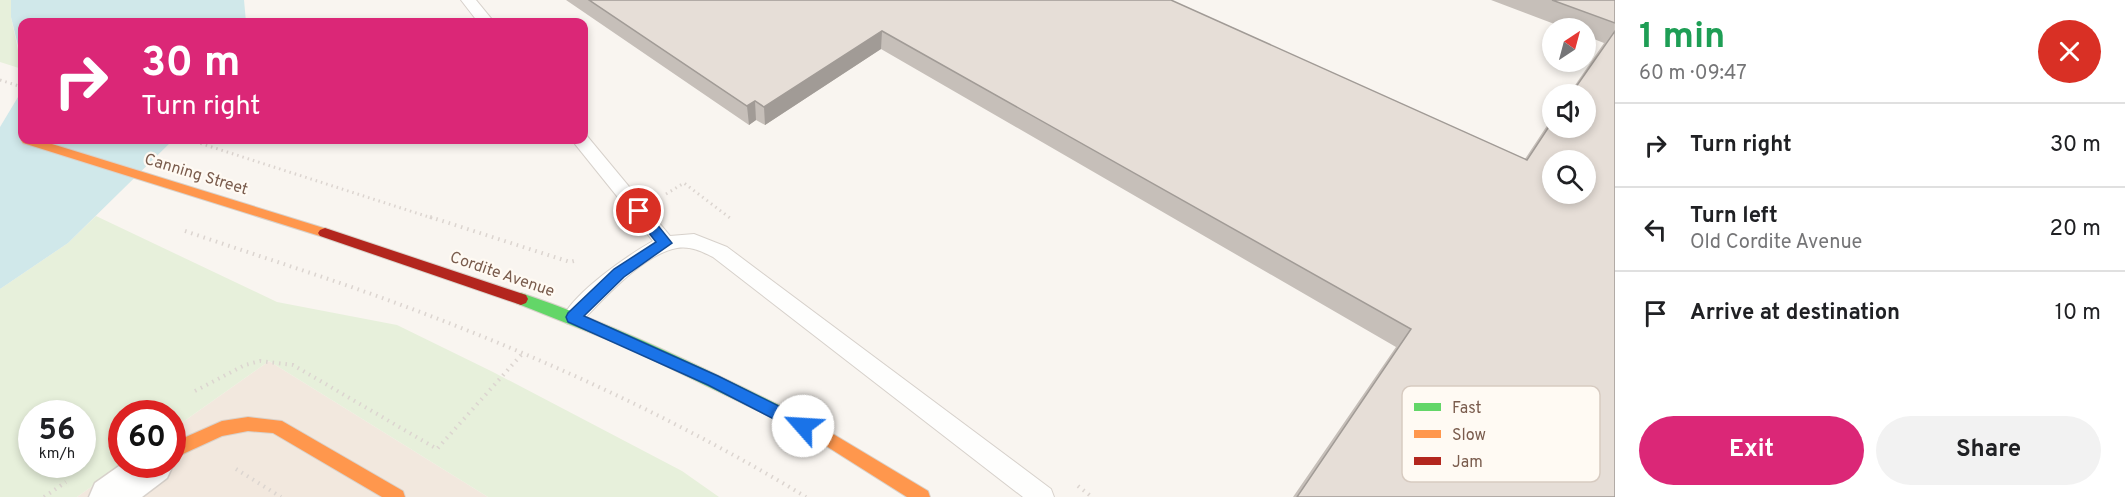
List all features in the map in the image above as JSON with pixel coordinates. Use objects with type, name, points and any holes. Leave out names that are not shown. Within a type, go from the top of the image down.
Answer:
[{"type":"main road","name":"Canning Street","points":[[40,144],[356,242]]},
{"type":"main road","name":"Cordite Avenue","points":[[356,242],[573,317],[713,381],[821,434],[922,497]]},
{"type":"main road","points":[[186,444],[203,434],[235,422],[263,422],[276,426],[397,497]]},
{"type":"street","points":[[109,497],[135,478]]},
{"type":"lane","points":[[468,0],[483,18]]},
{"type":"lane","points":[[584,144],[665,243]]},
{"type":"lane","points":[[573,317],[619,273],[665,243],[693,241],[720,252],[1042,497]]},
{"type":"path","points":[[0,80],[18,86]]},
{"type":"path","points":[[203,144],[400,206]]},
{"type":"path","points":[[320,278],[438,318],[605,389],[750,462],[806,497]]},
{"type":"path","points":[[192,393],[245,365],[260,361],[293,365],[437,449],[522,354]]},
{"type":"path","points":[[228,464],[281,497]]},
{"type":"shaded area","points":[[269,361],[488,497],[77,497],[108,475],[108,478],[186,478],[186,420]]},
{"type":"green space","points":[[0,0],[11,0],[11,17],[18,50],[18,68],[0,62]]},
{"type":"green space","points":[[96,216],[277,302],[397,325],[493,372],[682,471],[719,497],[488,497],[269,361],[186,420],[186,400],[108,400],[108,475],[77,497],[0,497],[0,289],[68,243]]},
{"type":"water","points":[[11,0],[244,0],[246,18],[18,18],[18,46],[11,17]]},
{"type":"water","points":[[18,97],[18,144],[169,144],[68,243],[0,289],[0,127]]},
{"type":"building","points":[[589,0],[1171,0],[1527,160],[1542,137],[1596,138],[1596,84],[1578,84],[1586,72],[1596,72],[1596,58],[1615,31],[1615,497],[1297,497],[1411,329],[882,31],[764,107],[755,101],[747,106]]},
{"type":"building","points":[[1552,0],[1615,0],[1615,23]]},
{"type":"traffic: fast","points":[[521,299],[635,344],[818,432]]},
{"type":"traffic: slow","points":[[40,144],[325,233]]},
{"type":"traffic: slow","points":[[186,444],[209,433],[234,425],[276,426],[397,497]]},
{"type":"traffic: slow","points":[[818,432],[922,497]]},
{"type":"traffic: jam","points":[[325,233],[521,299]]},
{"type":"route","points":[[639,211],[665,243],[619,273],[573,317],[713,381],[803,426]]}]
